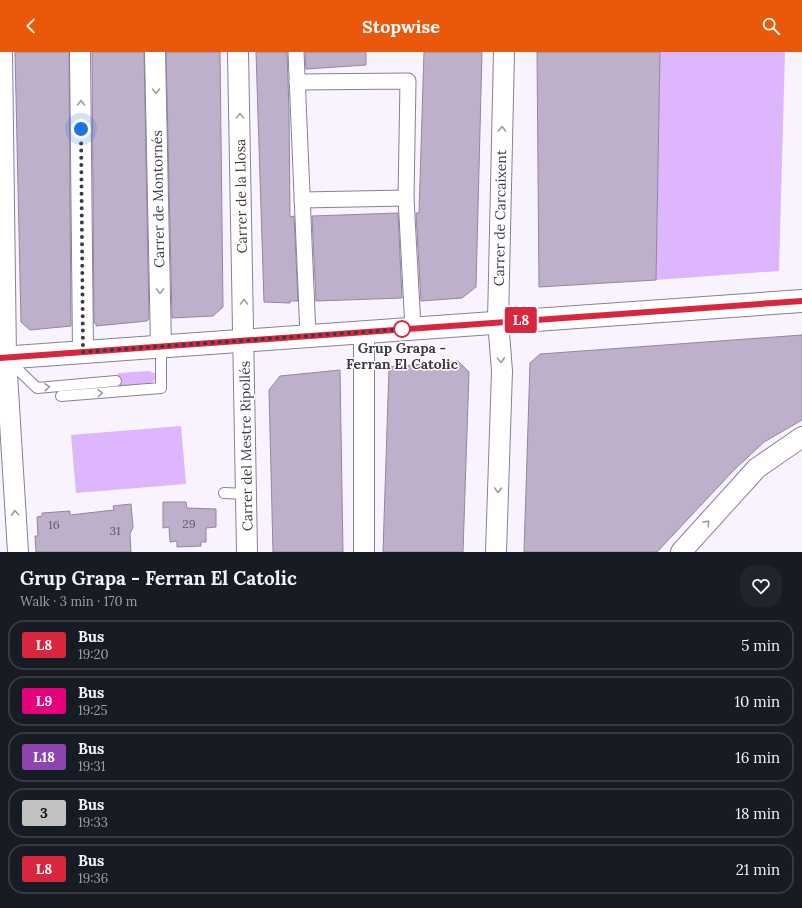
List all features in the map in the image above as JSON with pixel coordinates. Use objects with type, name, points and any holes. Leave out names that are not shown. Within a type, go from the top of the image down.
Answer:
[{"type":"street","points":[[2,52],[3,358],[18,552]]},
{"type":"street","points":[[80,52],[83,352]]},
{"type":"street","name":"Carrer de Montornés","points":[[155,52],[161,347]]},
{"type":"street","name":"Carrer de la Llosa","points":[[238,52],[245,341]]},
{"type":"street","points":[[296,52],[308,336]]},
{"type":"street","name":"Carrer de Carcaixent","points":[[496,552],[502,371],[498,322],[504,52]]},
{"type":"street","points":[[297,82],[408,82],[406,198],[413,328]]},
{"type":"street","points":[[302,200],[406,198]]},
{"type":"street","points":[[3,358],[802,300]]},
{"type":"street","points":[[364,332],[364,552]]},
{"type":"street","name":"Carrer del Mestre Ripollés","points":[[245,341],[247,552]]},
{"type":"street","points":[[681,552],[757,468],[802,437]]},
{"type":"lane","points":[[61,396],[161,388],[161,347]]},
{"type":"lane","points":[[3,358],[37,388],[116,381]]},
{"type":"lane","points":[[224,493],[247,494]]},
{"type":"shaded area","points":[[660,52],[785,52],[779,271],[656,280]]},
{"type":"shaded area","points":[[149,371],[156,374],[156,379],[150,384],[119,386],[118,373]]},
{"type":"shaded area","points":[[181,426],[186,484],[76,493],[71,435]]},
{"type":"building","points":[[15,52],[69,52],[71,326],[30,330],[21,322]]},
{"type":"building","points":[[92,52],[144,52],[149,319],[147,321],[96,326],[96,323],[94,323]]},
{"type":"building","points":[[166,52],[220,52],[223,307],[213,316],[172,318]]},
{"type":"building","points":[[256,52],[287,52],[290,217],[294,216],[298,301],[290,301],[290,303],[264,302]]},
{"type":"building","points":[[305,52],[366,52],[366,65],[306,69]]},
{"type":"building","points":[[424,52],[482,52],[476,287],[462,298],[421,301],[416,213],[419,213]]},
{"type":"building","points":[[537,52],[660,52],[656,280],[539,287]]},
{"type":"building","points":[[398,213],[402,298],[316,301],[312,216]]},
{"type":"building","points":[[802,335],[802,420],[764,442],[733,471],[657,552],[524,552],[530,363],[540,354]]},
{"type":"building","points":[[458,361],[469,372],[463,552],[383,552],[389,367]]},
{"type":"building","points":[[340,370],[343,552],[273,552],[269,390],[280,376]]},
{"type":"building","points":[[163,502],[186,502],[187,508],[216,509],[216,527],[206,528],[206,542],[201,542],[201,546],[177,547],[177,541],[170,542],[169,527],[163,528]]},
{"type":"building","points":[[131,504],[133,527],[130,534],[131,552],[36,552],[35,536],[38,536],[37,517],[42,516],[42,513],[70,511],[70,515],[114,510],[113,506]]},
{"type":"bus line","name":"L8","points":[[0,358],[209,344],[513,320],[802,301]]},
{"type":"place","name":"Grup Grapa - Ferran El Catolic","points":[[402,329]]},
{"type":"route","points":[[81,129],[83,352],[404,329],[402,329]]}]
